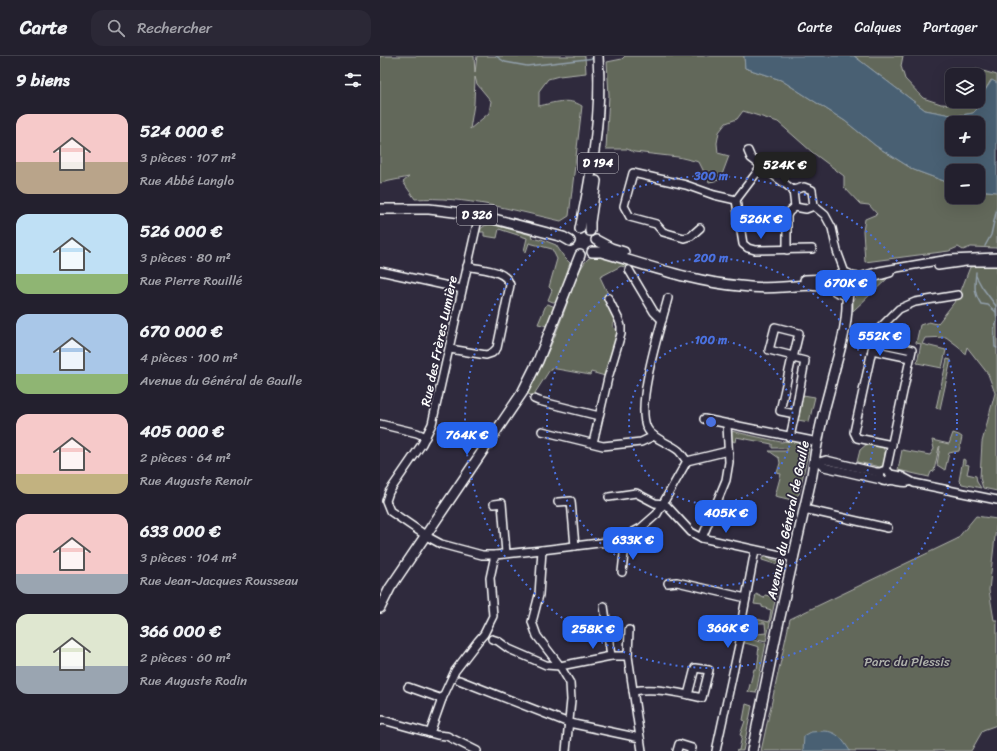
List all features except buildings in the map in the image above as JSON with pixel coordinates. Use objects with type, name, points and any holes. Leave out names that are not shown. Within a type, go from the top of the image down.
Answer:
[{"type":"main road","name":"D 194","points":[[580,229],[593,160],[600,96],[598,56]]},
{"type":"main road","name":"D 194","points":[[590,231],[601,134],[602,100],[600,96]]},
{"type":"main road","name":"D 326","points":[[380,209],[429,209],[479,215],[563,237],[570,241]]},
{"type":"main road","points":[[592,252],[596,246],[595,235],[590,231],[580,229],[575,232],[570,241],[571,247],[580,255],[585,255],[592,252],[601,252],[657,269],[713,283],[760,288],[813,285],[829,286],[844,294],[852,289],[854,282],[842,276],[829,279],[779,282],[747,281],[715,277],[686,271],[612,248],[596,240]]},
{"type":"main road","points":[[380,608],[390,588],[522,392],[538,361],[580,255]]},
{"type":"main road","points":[[837,291],[834,282],[842,276]]},
{"type":"main road","name":"Avenue du Général de Gaulle","points":[[830,388],[842,343],[848,295],[852,289]]},
{"type":"main road","name":"Avenue du Général de Gaulle","points":[[752,751],[778,625],[816,462],[818,442],[830,388],[842,323],[842,311],[837,291]]},
{"type":"street","points":[[748,152],[751,158],[761,167],[793,190],[795,207]]},
{"type":"street","points":[[761,167],[736,200],[743,244],[748,248],[755,250],[812,249]]},
{"type":"street","points":[[700,228],[691,236],[684,238],[663,232],[656,224],[630,217],[624,206],[633,173],[736,200]]},
{"type":"street","points":[[793,190],[804,187],[812,190],[814,206],[825,215],[832,228],[842,276],[859,277],[879,271],[949,259],[997,257]]},
{"type":"street","points":[[795,207],[806,209],[814,206]]},
{"type":"street","points":[[787,250],[787,216],[795,207]]},
{"type":"street","name":"Rue des Frères Lumière","points":[[425,536],[390,511],[386,501],[389,492],[426,437],[436,413],[479,215]]},
{"type":"street","points":[[852,289],[859,283],[896,272],[966,262],[997,262]]},
{"type":"street","points":[[450,349],[486,356],[492,354],[497,348],[510,285],[508,280],[498,273],[467,266]]},
{"type":"street","points":[[629,270],[654,312],[662,320]]},
{"type":"street","points":[[380,271],[462,289]]},
{"type":"street","points":[[892,445],[858,438],[854,432],[872,350],[880,328],[899,308],[915,302],[958,295]]},
{"type":"street","points":[[593,443],[621,326],[608,298]]},
{"type":"street","points":[[668,298],[646,386],[644,410],[647,428],[654,436],[679,451],[687,461]]},
{"type":"street","points":[[790,437],[795,414],[805,361],[793,357],[769,350],[775,327],[798,333],[793,357],[780,411],[795,414]]},
{"type":"street","points":[[875,342],[912,350],[886,476]]},
{"type":"street","points":[[872,350],[910,358]]},
{"type":"street","points":[[534,399],[599,416]]},
{"type":"street","points":[[704,419],[727,425],[818,442]]},
{"type":"street","points":[[380,424],[417,433],[426,437]]},
{"type":"street","points":[[702,538],[726,480],[729,462],[727,425]]},
{"type":"street","points":[[542,432],[604,446],[640,442],[654,436]]},
{"type":"street","points":[[425,536],[441,544],[482,555],[495,555],[607,542],[626,536],[641,528],[657,514],[687,461],[728,451]]},
{"type":"street","points":[[816,462],[824,467],[865,473],[879,473],[906,483],[909,482],[997,500]]},
{"type":"street","points":[[886,476],[901,476],[909,482]]},
{"type":"street","points":[[610,497],[636,494],[655,503],[663,504],[673,512],[691,532],[702,538],[794,558]]},
{"type":"street","points":[[558,502],[571,501],[574,546]]},
{"type":"street","points":[[494,504],[502,503],[506,553]]},
{"type":"street","points":[[804,509],[888,528]]},
{"type":"street","points":[[622,572],[626,536]]},
{"type":"street","points":[[542,550],[539,595],[532,622],[537,636],[560,666],[570,683],[571,700],[566,751]]},
{"type":"street","points":[[716,751],[741,636],[740,630],[755,550]]},
{"type":"street","points":[[430,734],[442,699],[455,671],[484,634],[492,616],[490,578],[495,555]]},
{"type":"street","points":[[668,583],[677,582],[746,598]]},
{"type":"street","points":[[604,606],[611,656]]},
{"type":"street","points":[[629,630],[628,656],[642,751]]},
{"type":"street","points":[[492,639],[498,641],[509,649],[546,665],[560,666],[611,656],[628,656]]},
{"type":"street","points":[[459,680],[569,723],[640,738]]},
{"type":"street","points":[[408,687],[442,699]]},
{"type":"street","points":[[634,690],[644,689],[688,695]]},
{"type":"street","points":[[380,721],[383,720],[430,734],[447,736],[477,751]]},
{"type":"street","points":[[677,751],[679,744],[692,748],[691,751]]},
{"type":"green space","points":[[380,56],[474,56],[475,73],[477,56],[585,56],[586,73],[559,76],[548,79],[539,91],[539,106],[566,101],[577,103],[582,106],[569,216],[561,221],[507,208],[471,202],[415,199],[403,182],[409,177],[380,183]],"holes":[[[475,77],[477,84],[491,101],[489,113],[470,129],[474,104]]]},
{"type":"green space","points":[[625,56],[744,56],[745,68],[781,80],[845,121],[876,146],[914,170],[945,181],[945,204],[985,204],[985,191],[997,192],[997,248],[971,247],[963,250],[958,247],[949,251],[865,262],[863,231],[865,219],[877,214],[869,205],[860,204],[844,187],[844,176],[812,152],[778,122],[743,111],[737,119],[726,123],[719,132],[717,143],[718,153],[729,156],[720,180],[709,182],[699,162],[678,157],[634,152],[627,149],[606,149],[609,95],[607,62],[622,59]]},
{"type":"green space","points":[[854,56],[903,56],[901,66],[905,79],[923,98],[945,104],[945,108],[978,108],[973,113],[956,116],[925,110]]},
{"type":"green space","points":[[985,72],[997,75],[997,83],[991,80],[985,90]]},
{"type":"green space","points":[[491,224],[531,235],[532,238],[541,239],[556,245],[570,263],[558,301],[553,302],[548,300],[552,290],[549,287],[557,259],[552,249],[529,243],[526,252],[524,251],[527,238],[499,229],[497,238],[484,236],[484,232],[480,232],[481,228]]},
{"type":"green space","points":[[598,255],[627,264],[625,267],[621,266],[600,277],[609,296],[617,322],[613,323],[613,327],[618,331],[605,376],[591,372],[590,375],[551,368],[533,396],[526,393],[550,348],[574,283],[581,269],[587,259]]},
{"type":"green space","points":[[997,265],[997,491],[983,488],[980,478],[982,442],[995,393],[988,374],[967,347],[965,354],[958,346],[946,337],[925,338],[922,344],[946,350],[942,368],[917,363],[921,344],[916,343],[920,325],[929,322],[937,324],[959,296],[970,267]]},
{"type":"green space","points":[[888,278],[853,311],[853,301],[865,284]]},
{"type":"green space","points":[[548,304],[555,307],[548,326],[538,324],[546,305]]},
{"type":"green space","points":[[947,359],[951,360],[940,409],[936,408]]},
{"type":"green space","points":[[803,395],[815,397],[809,422],[798,420]]},
{"type":"green space","points":[[731,431],[781,442],[796,442],[809,449],[799,494],[792,500],[775,496],[781,474],[777,473],[780,463],[779,458],[769,451],[787,451],[787,448],[772,448],[772,444],[736,437],[735,442],[730,438]]},
{"type":"green space","points":[[953,433],[962,437],[959,451],[949,453],[945,470],[937,465],[940,446],[934,471],[931,472],[929,477],[898,470],[902,450],[930,455],[934,449],[932,440],[949,444]]},
{"type":"green space","points":[[868,443],[883,447],[885,452],[884,465],[880,467],[857,462],[860,450]]},
{"type":"green space","points":[[963,459],[965,460],[965,464],[969,465],[967,474],[976,476],[977,482],[981,488],[962,484],[959,481]]},
{"type":"green space","name":"Parc du Plessis","points":[[976,516],[997,519],[989,590],[994,620],[997,620],[997,725],[983,730],[971,751],[761,751],[790,619],[957,539]]},
{"type":"green space","points":[[765,557],[781,562],[783,566],[766,641],[744,636],[744,631],[746,631],[747,635],[766,633],[765,623],[756,623],[756,619],[769,622],[771,610],[762,607],[762,605],[754,604],[756,594],[764,598],[765,595],[774,597],[781,566],[762,560],[762,558]]},
{"type":"green space","points":[[744,638],[766,643],[756,693],[748,692],[754,669],[757,669],[759,647],[742,642]]},
{"type":"green space","points":[[746,704],[752,706],[743,751],[736,751],[739,750],[742,736],[740,735],[745,721],[743,720]]},
{"type":"water","points":[[744,56],[854,56],[925,110],[956,116],[973,113],[978,108],[985,108],[985,90],[992,80],[997,83],[997,192],[985,191],[985,164],[945,164],[945,181],[914,170],[876,146],[845,121],[781,80],[745,68]]},
{"type":"water","points":[[829,731],[836,734],[850,751],[803,751],[804,736],[811,732]]},
{"type":"waterway","points":[[496,56],[505,62],[527,66],[595,58]]},
{"type":"waterway","points":[[985,246],[991,235],[997,208]]},
{"type":"waterway","points":[[976,272],[975,288],[977,296],[981,304],[988,305],[996,312],[997,321]]},
{"type":"waterway","points":[[976,276],[996,306],[996,312]]},
{"type":"waterway","points":[[997,321],[994,329],[995,347],[997,348]]}]
